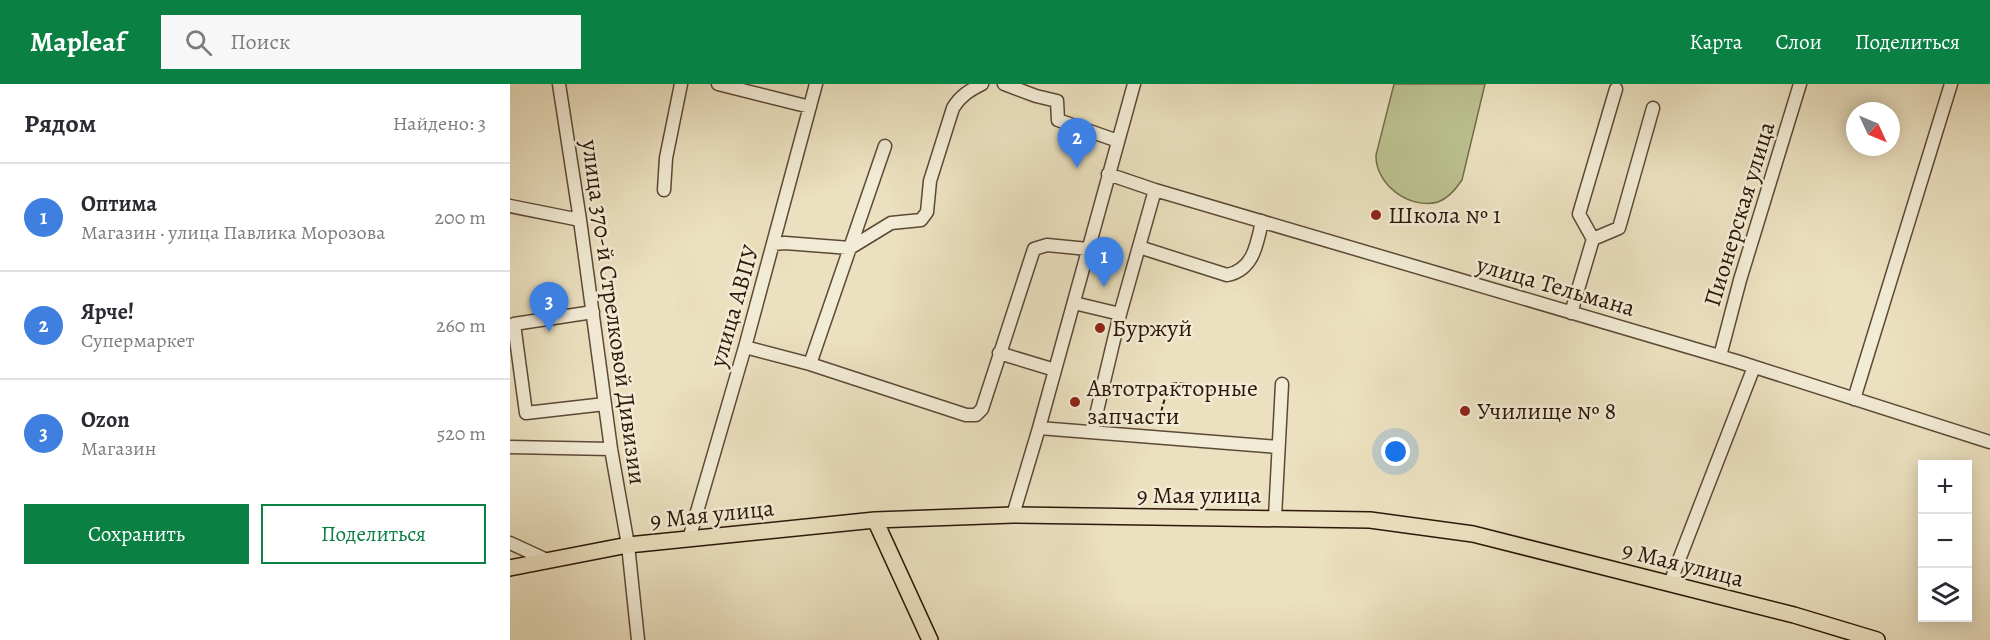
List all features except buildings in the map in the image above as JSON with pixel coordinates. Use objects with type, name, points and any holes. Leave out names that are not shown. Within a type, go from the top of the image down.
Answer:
[{"type":"main road","name":"9 Мая улица","points":[[510,568],[628,545],[875,520],[1013,515],[1370,520],[1473,534],[1794,615],[1877,640]]},
{"type":"main road","points":[[875,520],[930,640]]},
{"type":"street","name":"улица 370-й Стрелковой Дивизии","points":[[560,84],[611,449],[628,545],[638,640]]},
{"type":"street","points":[[664,190],[666,158],[681,84]]},
{"type":"street","points":[[718,84],[810,107]]},
{"type":"street","name":"улица АВПУ","points":[[689,539],[745,347],[816,84]]},
{"type":"street","points":[[773,244],[850,248],[891,223],[921,220],[927,212],[930,181],[953,108],[957,101],[970,90],[982,84]]},
{"type":"street","points":[[1004,84],[1057,101],[1058,120],[1118,141]]},
{"type":"street","points":[[1013,515],[1134,84]]},
{"type":"street","name":"Пионерская улица","points":[[1720,356],[1740,279],[1800,84]]},
{"type":"street","points":[[1854,399],[1952,84]]},
{"type":"street","points":[[1571,313],[1593,239],[1579,214],[1616,89]]},
{"type":"street","points":[[1593,239],[1619,228],[1653,108]]},
{"type":"street","points":[[810,364],[885,146]]},
{"type":"street","name":"улица Тельмана","points":[[1108,174],[1155,190],[1720,356],[1990,442]]},
{"type":"street","points":[[1092,432],[1120,314],[1155,190]]},
{"type":"street","points":[[510,206],[580,220]]},
{"type":"street","points":[[1139,248],[1227,275],[1239,273],[1249,262],[1258,243],[1262,221]]},
{"type":"street","points":[[745,347],[810,364],[966,415],[976,415],[982,409],[1034,249],[1047,244],[1088,249]]},
{"type":"street","points":[[1074,303],[1120,314]]},
{"type":"street","points":[[592,312],[514,324],[518,357],[526,413],[605,404]]},
{"type":"street","points":[[999,353],[1055,370]]},
{"type":"street","points":[[1670,584],[1754,367]]},
{"type":"street","points":[[1275,518],[1282,384]]},
{"type":"street","points":[[1039,428],[1278,447]]},
{"type":"street","points":[[510,447],[611,449]]},
{"type":"street","points":[[510,543],[549,561]]},
{"type":"path","points":[[1158,437],[1161,411],[1173,383],[1186,383],[1219,392]]},
{"type":"green space","points":[[1394,84],[1485,84],[1462,180],[1449,196],[1438,202],[1416,202],[1405,198],[1388,185],[1377,166],[1376,155]]},
{"type":"place","name":"Ярче!","points":[[1077,168]]},
{"type":"place","name":"Школа № 1","points":[[1376,215]]},
{"type":"place","name":"Оптима","points":[[1104,287]]},
{"type":"place","name":"Буржуй","points":[[1100,328]]},
{"type":"place","name":"Ozon","points":[[549,332]]},
{"type":"place","name":"Автотракторные запчасти","points":[[1075,402]]},
{"type":"place","name":"Училище № 8","points":[[1465,411]]}]
